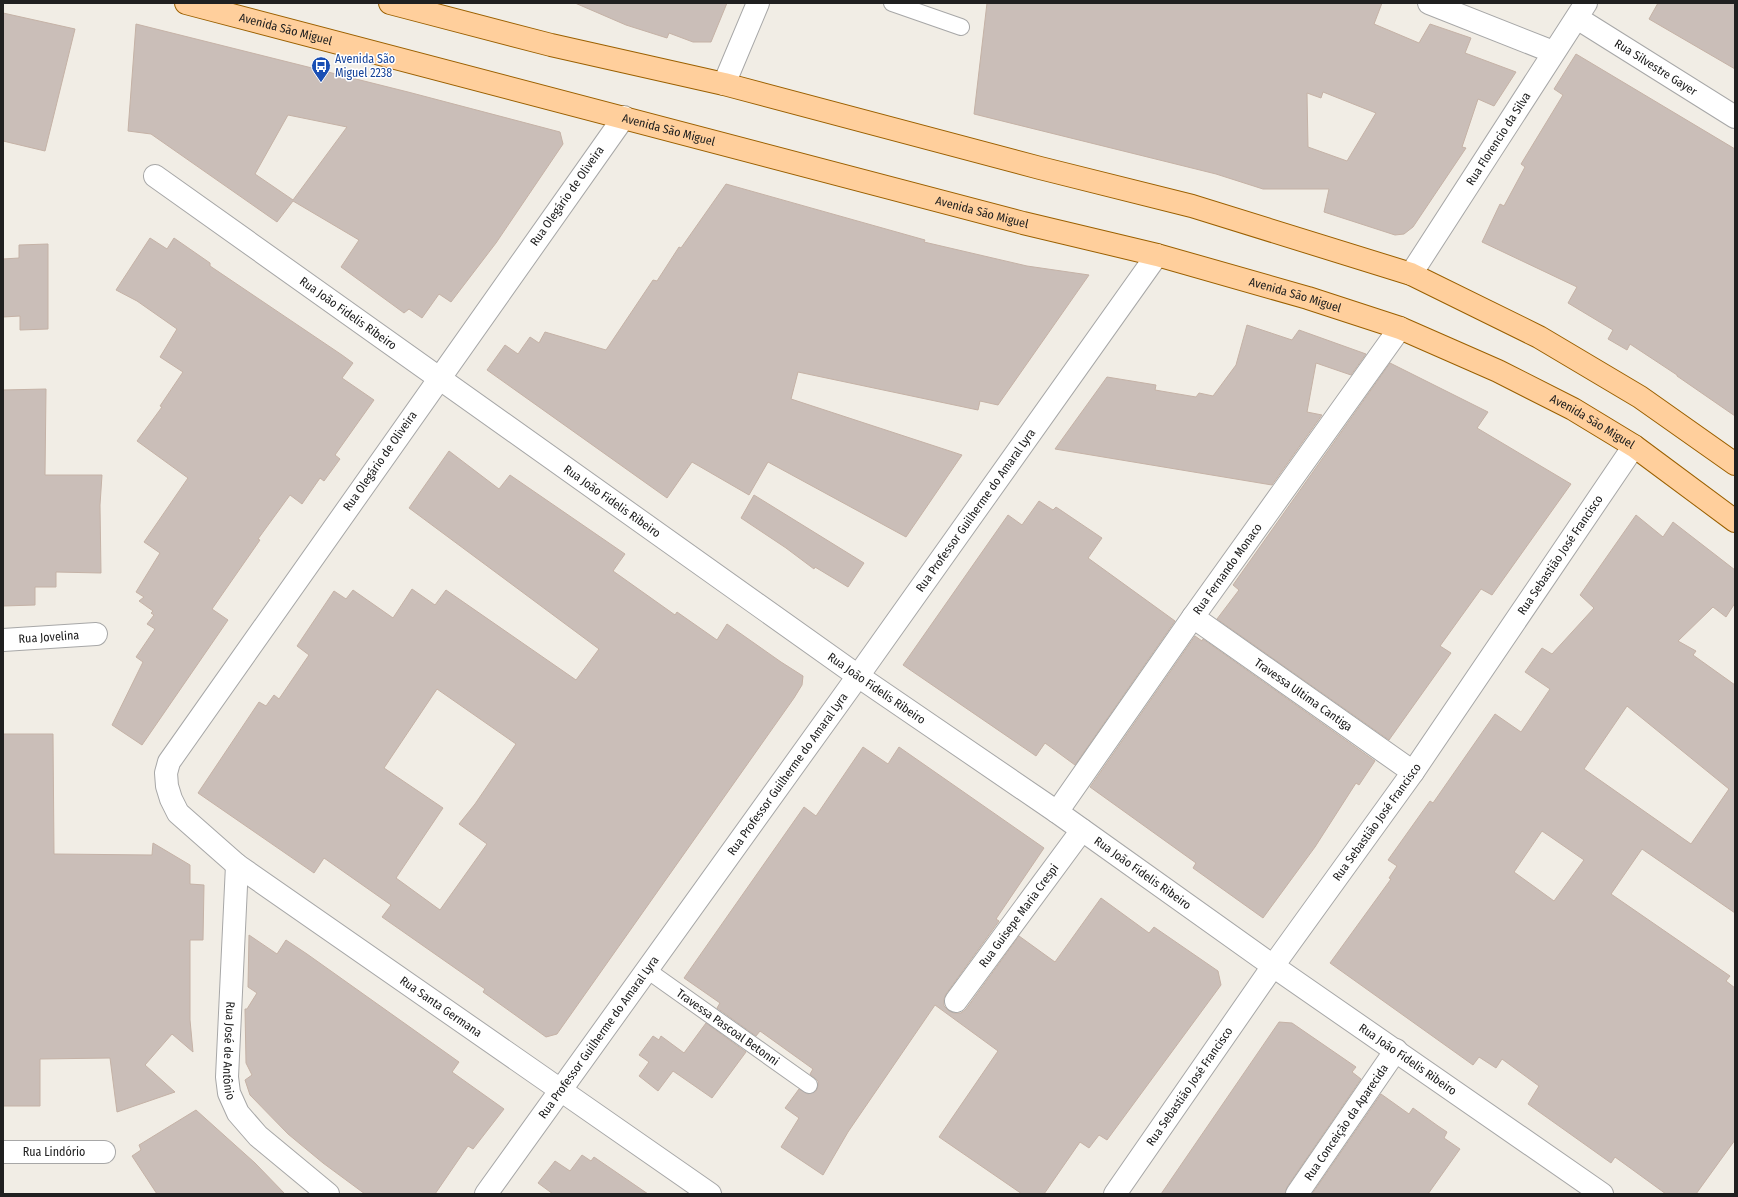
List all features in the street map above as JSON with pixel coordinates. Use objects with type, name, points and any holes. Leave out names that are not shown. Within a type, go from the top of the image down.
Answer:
[{"type":"main road","name":"Avenida São Miguel","points":[[186,3],[1023,223],[1157,255],[1308,298],[1400,328],[1498,371],[1573,410],[1634,446],[1735,521]]},
{"type":"main road","points":[[390,3],[551,45],[724,84],[1040,168],[1192,206],[1313,242],[1411,274],[1546,341],[1640,397],[1735,464]]},
{"type":"street","points":[[724,84],[758,3]]},
{"type":"street","points":[[1429,3],[1553,52]]},
{"type":"street","name":"Rua Florencio da Silva","points":[[1411,274],[1553,52],[1581,11]]},
{"type":"street","name":"Rua Silvestre Gayer","points":[[1581,11],[1735,117]]},
{"type":"street","name":"Rua Olegário de Oliveira","points":[[178,812],[171,799],[167,786],[166,773],[169,762],[439,377],[624,117]]},
{"type":"street","name":"Rua João Fidelis Ribeiro","points":[[155,176],[858,676],[1057,812],[1274,966],[1602,1194]]},
{"type":"street","name":"Rua Professor Guilherme do Amaral Lyra","points":[[486,1194],[858,676],[1157,255]]},
{"type":"street","name":"Rua Fernando Monaco","points":[[1057,812],[1193,617],[1400,328]]},
{"type":"street","name":"Rua Sebastião José Francisco","points":[[1115,1194],[1274,966],[1413,772],[1634,446]]},
{"type":"street","name":"Travessa Ultima Cantiga","points":[[1193,617],[1413,772]]},
{"type":"street","name":"Rua Jovelina","points":[[3,640],[96,634]]},
{"type":"street","name":"Rua Santa Germana","points":[[178,812],[237,865],[710,1194]]},
{"type":"street","name":"Rua Guisepe Maria Crespi","points":[[956,1001],[1082,830]]},
{"type":"street","name":"Rua José de Antônio","points":[[237,865],[227,1077],[229,1093],[238,1113],[258,1136],[328,1194]]},
{"type":"street","name":"Rua Conceição da Aparecida","points":[[1297,1194],[1396,1050]]},
{"type":"street","name":"Rua Lindório","points":[[3,1152],[104,1152]]},
{"type":"lane","points":[[892,3],[961,28]]},
{"type":"lane","name":"Travessa Pascoal Betonni","points":[[647,970],[809,1085]]},
{"type":"building","points":[[575,3],[727,3],[711,42],[693,42],[669,33],[667,38],[626,25]]},
{"type":"building","points":[[987,3],[1382,3],[1374,24],[1419,43],[1430,24],[1471,38],[1465,53],[1516,72],[1494,106],[1478,99],[1462,147],[1466,148],[1413,227],[1404,234],[1395,235],[1324,212],[1329,189],[1263,189],[1216,174],[974,114]],"holes":[[[1323,92],[1376,113],[1347,161],[1308,147],[1307,93],[1321,98]]]},
{"type":"building","points":[[1658,3],[1735,3],[1735,69],[1649,19]]},
{"type":"building","points":[[3,13],[75,29],[45,151],[3,141]]},
{"type":"building","points":[[136,24],[408,92],[560,132],[563,144],[496,243],[451,302],[439,294],[422,318],[409,309],[404,313],[341,267],[359,240],[293,201],[277,222],[151,134],[128,131]],"holes":[[[288,115],[347,127],[293,200],[255,174]]]},
{"type":"building","points":[[1576,54],[1735,149],[1735,416],[1630,344],[1627,350],[1608,339],[1613,330],[1568,303],[1577,287],[1482,242],[1500,204],[1504,206],[1525,167],[1521,164],[1563,95],[1554,89]]},
{"type":"building","points":[[726,184],[925,240],[924,242],[1027,266],[1089,275],[998,405],[980,401],[978,410],[798,372],[791,399],[962,455],[906,537],[768,462],[749,495],[692,462],[667,498],[487,370],[505,345],[518,354],[530,337],[539,343],[545,332],[606,350],[653,280],[657,281],[679,247],[681,248]]},
{"type":"building","points":[[150,238],[167,249],[174,238],[210,263],[210,266],[342,355],[353,363],[342,378],[374,400],[335,455],[340,459],[324,481],[320,478],[302,504],[290,495],[258,539],[260,540],[212,609],[228,620],[142,745],[112,725],[143,662],[136,657],[155,629],[147,624],[154,615],[151,613],[153,611],[139,601],[144,597],[136,592],[160,553],[144,542],[188,478],[137,441],[162,407],[160,406],[183,372],[160,357],[177,329],[137,301],[116,290]]},
{"type":"building","points":[[48,244],[48,329],[20,330],[20,316],[3,317],[3,259],[19,258],[19,245]]},
{"type":"building","points":[[1247,325],[1292,340],[1299,330],[1366,354],[1351,375],[1316,363],[1307,412],[1322,415],[1272,485],[1055,449],[1107,377],[1156,385],[1155,390],[1196,397],[1199,393],[1213,396],[1236,365]]},
{"type":"building","points":[[1390,363],[1488,412],[1477,428],[1571,484],[1492,595],[1481,589],[1440,646],[1451,653],[1389,740],[1217,619],[1239,590],[1233,585]]},
{"type":"building","points":[[46,389],[45,475],[102,475],[100,505],[101,573],[56,572],[56,587],[35,587],[35,605],[3,606],[3,390]]},
{"type":"building","points":[[449,451],[499,489],[510,475],[625,554],[613,571],[675,615],[677,612],[717,640],[727,624],[803,676],[802,685],[794,698],[557,1034],[546,1037],[483,992],[485,989],[382,917],[391,905],[324,858],[314,873],[198,793],[259,702],[266,706],[274,695],[279,699],[309,655],[297,646],[334,591],[346,599],[353,590],[393,618],[412,589],[435,605],[446,590],[576,680],[599,649],[409,508]],"holes":[[[437,689],[516,744],[475,804],[459,824],[487,844],[440,910],[396,878],[443,808],[384,768]]]},
{"type":"building","points":[[754,495],[864,563],[848,587],[815,567],[814,569],[741,518]]},
{"type":"building","points":[[1039,501],[1053,510],[1056,507],[1102,538],[1088,558],[1175,621],[1075,765],[1045,743],[1036,756],[903,665],[1008,515],[1022,525]]},
{"type":"building","points":[[1636,515],[1663,537],[1673,522],[1735,570],[1735,603],[1726,617],[1713,607],[1678,641],[1696,651],[1693,655],[1735,685],[1735,913],[1642,849],[1611,894],[1730,976],[1726,981],[1735,988],[1735,1140],[1696,1194],[1666,1194],[1615,1157],[1611,1163],[1528,1104],[1539,1086],[1502,1059],[1496,1068],[1479,1057],[1473,1065],[1330,963],[1391,879],[1389,878],[1397,866],[1388,860],[1430,801],[1433,803],[1495,714],[1521,732],[1550,689],[1525,672],[1542,648],[1552,654],[1594,608],[1580,595]],"holes":[[[1627,706],[1729,789],[1691,844],[1584,769]],[[1542,831],[1584,860],[1554,901],[1514,872]]]},
{"type":"building","points":[[1195,636],[1202,641],[1203,639],[1375,761],[1359,785],[1356,783],[1315,847],[1263,918],[1193,868],[1196,863],[1090,787]]},
{"type":"building","points":[[3,734],[53,734],[54,854],[152,855],[153,843],[190,865],[190,884],[204,885],[203,940],[190,940],[190,1020],[193,1052],[172,1034],[145,1065],[175,1092],[117,1112],[110,1058],[40,1059],[40,1106],[3,1106]]},
{"type":"building","points":[[863,747],[888,764],[899,747],[1044,848],[996,919],[999,921],[946,994],[944,1006],[949,1011],[961,1013],[966,1009],[1019,936],[1055,962],[1101,898],[1149,933],[1154,927],[1218,971],[1221,985],[1107,1140],[1099,1135],[1089,1148],[1080,1142],[1044,1194],[1022,1194],[939,1137],[998,1051],[935,1005],[848,1132],[823,1175],[781,1147],[799,1118],[785,1108],[799,1089],[808,1094],[816,1091],[818,1081],[810,1074],[813,1069],[760,1031],[756,1036],[717,1008],[720,1003],[684,978],[804,807],[816,816]]},
{"type":"building","points":[[249,935],[277,954],[286,940],[307,954],[459,1062],[452,1072],[504,1109],[473,1149],[468,1146],[435,1194],[365,1194],[323,1163],[288,1134],[250,1095],[245,1080],[252,1075],[246,1063],[245,1009],[247,1009],[257,993],[248,987]]},
{"type":"building","points":[[1279,1022],[1292,1023],[1356,1067],[1352,1072],[1361,1079],[1287,1187],[1285,1194],[1161,1194]]},
{"type":"building","points":[[706,1023],[746,1052],[712,1098],[673,1071],[658,1091],[639,1076],[649,1062],[639,1055],[653,1036],[659,1040],[661,1036],[684,1053]]},
{"type":"building","points":[[1381,1094],[1409,1114],[1413,1108],[1447,1132],[1444,1138],[1460,1149],[1428,1194],[1312,1194]]},
{"type":"building","points":[[196,1110],[255,1163],[285,1194],[157,1194],[132,1156],[141,1150],[139,1145]]},
{"type":"building","points":[[582,1155],[591,1161],[594,1157],[648,1194],[553,1194],[538,1183],[555,1161],[570,1171]]},
{"type":"place","name":"Avenida São Miguel 2238","points":[[321,83]]}]
